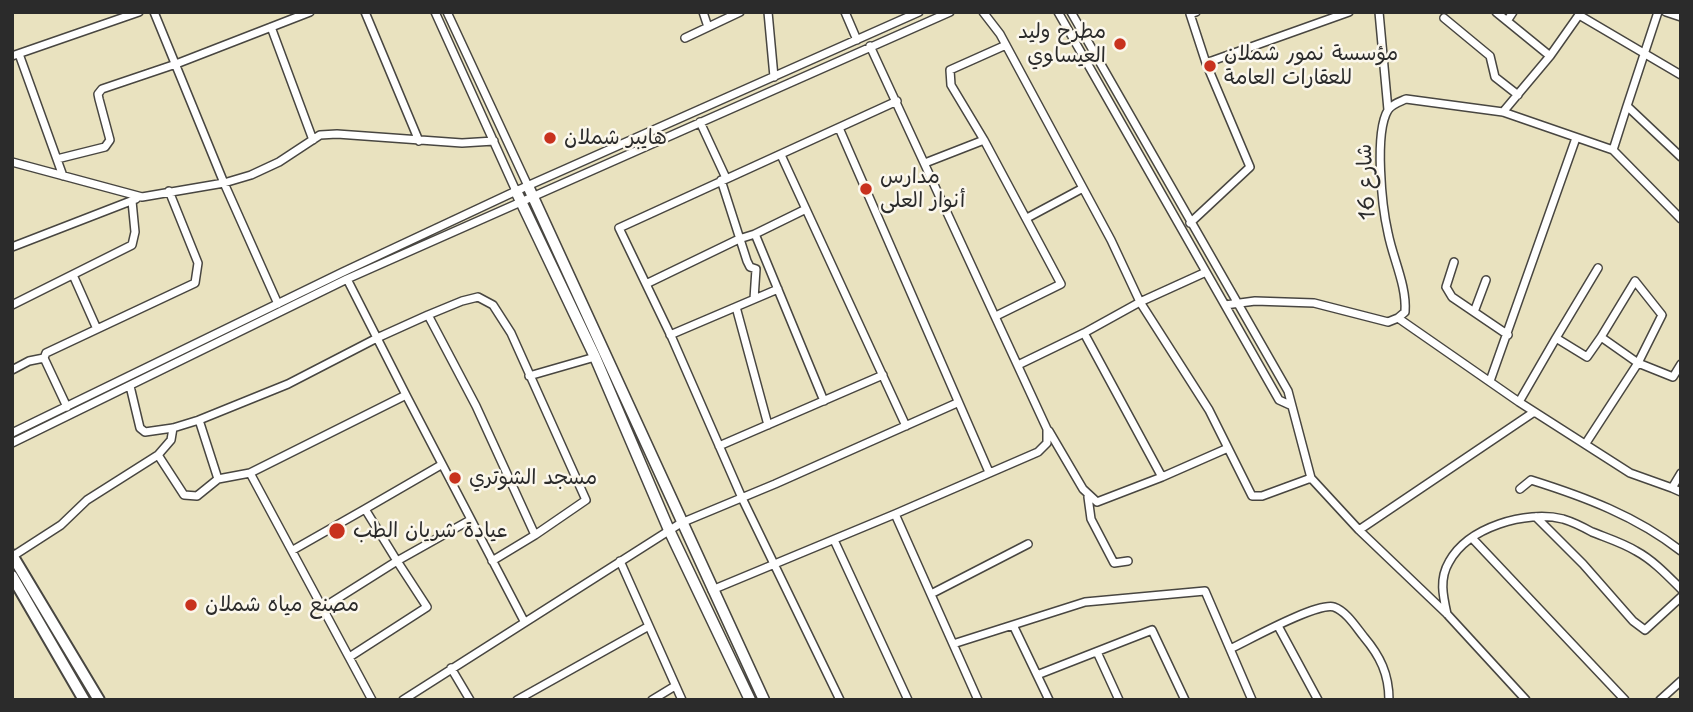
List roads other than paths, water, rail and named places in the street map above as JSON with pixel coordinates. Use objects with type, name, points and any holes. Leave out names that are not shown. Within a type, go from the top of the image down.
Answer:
[{"type":"main road","points":[[13,555],[99,700]]},
{"type":"main road","points":[[12,576],[82,699]]},
{"type":"street","points":[[64,176],[16,55],[139,12]]},
{"type":"street","points":[[154,12],[224,183],[278,304]]},
{"type":"street","points":[[57,159],[106,147],[108,144],[110,139],[99,99],[100,90],[310,12]]},
{"type":"street","points":[[365,12],[419,141]]},
{"type":"street","points":[[435,12],[594,357],[669,530],[750,700]]},
{"type":"street","points":[[447,12],[764,700]]},
{"type":"street","points":[[703,12],[708,27]]},
{"type":"street","points":[[685,38],[740,12]]},
{"type":"street","points":[[768,12],[775,77]]},
{"type":"street","points":[[845,12],[858,40]]},
{"type":"street","points":[[12,433],[516,191],[919,12]]},
{"type":"street","points":[[12,443],[347,279],[950,12]]},
{"type":"street","points":[[983,12],[1006,45],[1083,188],[1140,302],[1209,410],[1252,496],[1262,496],[1311,478]]},
{"type":"street","points":[[1058,12],[1279,400],[1290,405]]},
{"type":"street","points":[[1071,12],[1288,391],[1311,478],[1359,530],[1447,614],[1526,700]]},
{"type":"street","points":[[1206,63],[1349,12]]},
{"type":"street","name":"شارع 16","points":[[1379,12],[1388,110],[1381,145],[1381,190],[1388,233],[1405,300],[1405,312],[1398,318]]},
{"type":"street","points":[[1496,12],[1550,56]]},
{"type":"street","points":[[1507,21],[1513,12]]},
{"type":"street","points":[[1613,150],[1658,12]]},
{"type":"street","points":[[1666,12],[1681,17]]},
{"type":"street","points":[[1190,223],[1250,167],[1206,63],[1192,13]]},
{"type":"street","points":[[1503,112],[1550,56],[1580,14],[1681,75]]},
{"type":"street","points":[[1444,18],[1490,56],[1495,77],[1518,95]]},
{"type":"street","points":[[271,27],[313,140]]},
{"type":"street","points":[[996,316],[1061,284],[984,140],[951,85],[950,71],[1006,45]]},
{"type":"street","points":[[870,46],[1047,429],[1088,497],[1091,519],[1114,562],[1128,561]]},
{"type":"street","points":[[1388,110],[1395,103],[1406,99],[1419,99],[1503,112],[1613,150],[1681,219]]},
{"type":"street","points":[[840,700],[742,498],[619,228],[897,102]]},
{"type":"street","points":[[1627,106],[1681,157]]},
{"type":"street","points":[[700,122],[723,179],[739,239],[750,267],[756,268],[754,299]]},
{"type":"street","points":[[839,128],[989,472]]},
{"type":"street","points":[[12,247],[142,197],[224,183],[251,175],[279,162],[320,135],[462,143],[494,141]]},
{"type":"street","points":[[1490,381],[1576,138]]},
{"type":"street","points":[[925,163],[984,140]]},
{"type":"street","points":[[781,155],[906,426]]},
{"type":"street","points":[[12,162],[142,197]]},
{"type":"street","points":[[1027,218],[1083,188]]},
{"type":"street","points":[[44,358],[46,353],[195,283],[198,263],[169,191]]},
{"type":"street","points":[[12,305],[132,245],[135,232],[132,201]]},
{"type":"street","points":[[646,284],[806,209]]},
{"type":"street","points":[[755,234],[824,401]]},
{"type":"street","points":[[1454,262],[1446,286],[1452,297],[1508,335]]},
{"type":"street","points":[[1519,402],[1598,268]]},
{"type":"street","points":[[1018,365],[1140,302],[1206,272]]},
{"type":"street","points":[[73,275],[97,329]]},
{"type":"street","points":[[347,279],[441,466],[524,621]]},
{"type":"street","points":[[1474,312],[1486,280]]},
{"type":"street","points":[[1556,338],[1587,357],[1635,281],[1662,315],[1638,363],[1586,443]]},
{"type":"street","points":[[670,335],[778,289]]},
{"type":"street","points":[[130,386],[140,428],[145,432],[173,428],[288,384],[377,338],[462,301],[478,298],[493,304],[511,333],[586,500],[492,561]]},
{"type":"street","points":[[1225,305],[1290,301],[1323,305],[1388,322],[1398,318],[1519,402],[1630,473],[1681,492]]},
{"type":"street","points":[[736,307],[768,425]]},
{"type":"street","points":[[428,315],[476,406],[534,536]]},
{"type":"street","points":[[1084,333],[1162,477]]},
{"type":"street","points":[[1601,337],[1638,363],[1673,377],[1681,364]]},
{"type":"street","points":[[529,376],[594,357]]},
{"type":"street","points":[[44,358],[67,407]]},
{"type":"street","points":[[12,370],[29,361],[44,358]]},
{"type":"street","points":[[719,446],[883,375]]},
{"type":"street","points":[[158,455],[184,495],[197,496],[218,479],[250,473],[406,395]]},
{"type":"street","points":[[403,700],[681,523],[957,403]]},
{"type":"street","points":[[1359,530],[1534,412]]},
{"type":"street","points":[[199,420],[218,479]]},
{"type":"street","points":[[13,555],[61,525],[87,500],[158,455],[171,440],[173,428]]},
{"type":"street","points":[[712,590],[1038,452],[1047,443],[1047,429]]},
{"type":"street","points":[[1088,497],[1097,502],[1228,448]]},
{"type":"street","points":[[293,550],[441,466]]},
{"type":"street","points":[[250,473],[351,656],[372,700]]},
{"type":"street","points":[[1672,488],[1681,473]]},
{"type":"street","points":[[1520,489],[1531,480],[1586,498],[1658,533],[1681,551]]},
{"type":"street","points":[[351,656],[427,607],[365,509]]},
{"type":"street","points":[[895,514],[978,700]]},
{"type":"street","points":[[1447,614],[1442,589],[1449,561],[1472,538],[1494,526],[1536,517],[1565,520],[1638,552],[1681,589]]},
{"type":"street","points":[[1536,517],[1583,564],[1633,621],[1645,630],[1681,597]]},
{"type":"street","points":[[324,607],[397,561],[470,520]]},
{"type":"street","points":[[1472,538],[1625,700]]},
{"type":"street","points":[[834,540],[908,700]]},
{"type":"street","points":[[931,594],[1028,544]]},
{"type":"street","points":[[620,561],[682,700]]},
{"type":"street","points":[[953,644],[1085,602],[1205,591],[1252,700]]},
{"type":"street","points":[[1230,649],[1324,606],[1335,607],[1347,616],[1374,649],[1384,667],[1389,700]]},
{"type":"street","points":[[1013,625],[1049,700]]},
{"type":"street","points":[[517,700],[649,626]]},
{"type":"street","points":[[1278,626],[1318,700]]},
{"type":"street","points":[[1037,675],[1152,630],[1185,700]]},
{"type":"street","points":[[1097,652],[1119,700]]},
{"type":"street","points":[[451,668],[470,700]]},
{"type":"street","points":[[1660,700],[1681,681]]},
{"type":"street","points":[[652,700],[675,686]]},
{"type":"place","name":"مطرح وليد العيساوي","points":[[1120,44]]},
{"type":"place","name":"مؤسسة نمور شملان للعقارات العامة","points":[[1210,66]]},
{"type":"place","name":"هايبر شملان","points":[[550,138]]},
{"type":"place","name":"مدارس أنوار العلى","points":[[866,189]]},
{"type":"place","name":"مسجد الشوتري","points":[[455,478]]},
{"type":"place","name":"عيادة شريان الطب","points":[[337,531]]},
{"type":"place","name":"مصنع مياه شملان","points":[[191,605]]}]
